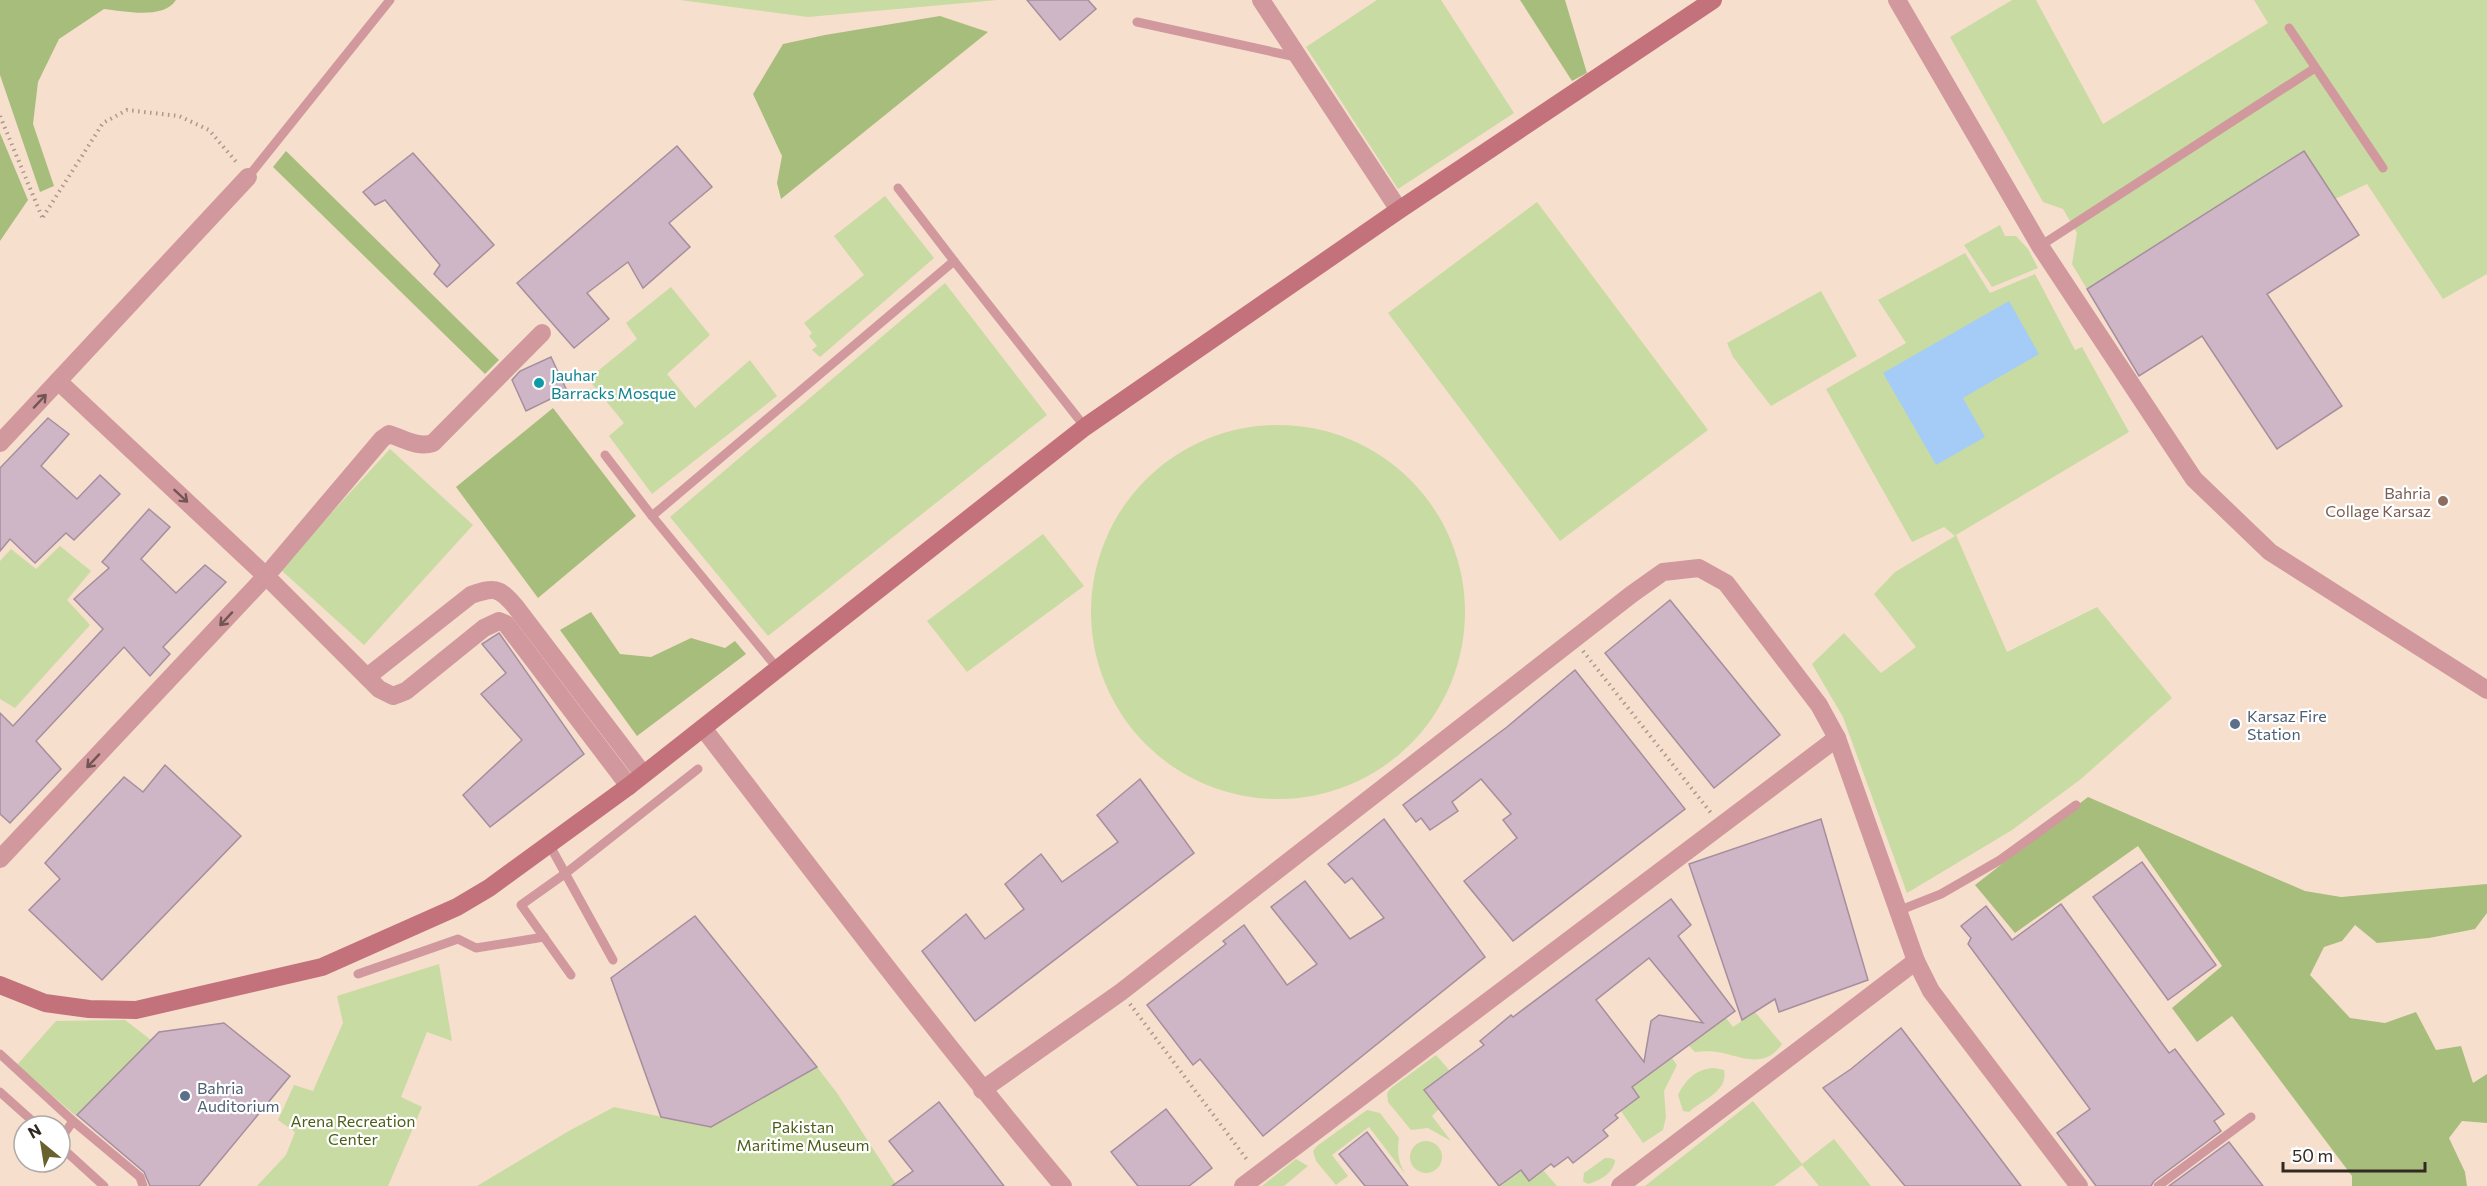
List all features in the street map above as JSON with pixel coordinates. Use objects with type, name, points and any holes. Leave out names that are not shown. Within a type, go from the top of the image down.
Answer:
[{"type":"street","points":[[1261,0],[1399,210]]},
{"type":"street","points":[[0,985],[45,1003],[88,1009],[136,1010],[322,967],[457,907],[489,888],[636,780],[1085,426],[1399,210],[1713,0]]},
{"type":"street","points":[[1897,0],[2040,246],[2194,479],[2270,552],[2487,690]]},
{"type":"street","points":[[0,443],[248,177]]},
{"type":"street","points":[[0,859],[266,576],[382,439],[389,435],[426,446],[433,443],[542,333]]},
{"type":"street","points":[[58,381],[266,576],[379,689],[393,696],[406,691],[484,628],[499,621],[512,632],[636,780]]},
{"type":"street","points":[[982,1090],[1120,992],[1663,572],[1699,568],[1726,583],[1820,705],[1837,738],[1916,961],[1930,991],[2079,1186]]},
{"type":"street","points":[[367,677],[471,595],[496,589],[506,595],[636,780]]},
{"type":"street","points":[[703,728],[982,1090],[1064,1186]]},
{"type":"street","points":[[1243,1186],[1837,738]]},
{"type":"street","points":[[1620,1186],[1916,961]]},
{"type":"lane","points":[[248,177],[390,0]]},
{"type":"lane","points":[[1137,22],[1299,57]]},
{"type":"lane","points":[[2289,28],[2383,168]]},
{"type":"lane","points":[[2040,246],[2316,68]]},
{"type":"lane","points":[[898,188],[1085,426]]},
{"type":"lane","points":[[652,516],[954,261]]},
{"type":"lane","points":[[605,455],[778,669]]},
{"type":"lane","points":[[571,975],[521,905],[566,873],[698,769]]},
{"type":"lane","points":[[1898,911],[1941,894],[2000,860],[2076,805]]},
{"type":"lane","points":[[549,844],[613,960]]},
{"type":"lane","points":[[358,974],[458,939],[476,948],[544,937]]},
{"type":"lane","points":[[0,1054],[73,1121],[140,1177],[143,1186]]},
{"type":"lane","points":[[0,1092],[25,1114]]},
{"type":"lane","points":[[2158,1186],[2251,1117]]},
{"type":"lane","points":[[72,1157],[104,1186]]},
{"type":"path","points":[[0,116],[43,217],[103,123],[127,110],[179,116],[209,130],[248,177]]},
{"type":"path","points":[[1574,639],[1721,826]]},
{"type":"path","points":[[1120,992],[1258,1175]]},
{"type":"green space","points":[[0,0],[176,0],[170,6],[153,12],[104,9],[59,39],[38,82],[33,124],[54,186],[40,192],[0,75]]},
{"type":"green space","points":[[680,0],[998,0],[808,17]]},
{"type":"green space","points":[[1377,0],[1441,0],[1514,113],[1398,189],[1306,47]]},
{"type":"green space","points":[[1520,0],[1565,0],[1587,73],[1572,81]]},
{"type":"green space","points":[[2012,0],[2036,0],[2103,124],[2268,23],[2254,0],[2487,0],[2487,274],[2443,299],[2367,184],[2335,199],[2303,151],[2087,289],[2072,264],[2077,233],[2063,209],[2043,202],[1950,37]]},
{"type":"green space","points":[[940,16],[988,32],[781,199],[777,183],[782,156],[753,94],[783,44]]},
{"type":"green space","points":[[0,133],[28,200],[0,241]]},
{"type":"green space","points":[[286,151],[499,360],[485,374],[273,167]]},
{"type":"green space","points":[[885,196],[934,258],[820,357],[812,350],[817,346],[809,336],[812,333],[804,323],[864,275],[834,236]]},
{"type":"green space","points":[[1537,202],[1708,430],[1560,541],[1388,313]]},
{"type":"green space","points":[[2000,225],[2005,236],[2016,236],[2028,249],[2038,268],[1992,287],[1964,245]]},
{"type":"green space","points":[[1965,253],[1990,293],[2035,274],[2075,350],[2082,347],[2129,432],[1956,535],[2007,652],[2097,607],[2172,698],[2081,779],[2012,830],[1907,893],[1843,717],[1812,664],[1844,633],[1881,673],[1916,647],[1874,594],[1895,572],[1955,536],[1944,527],[1912,542],[1826,389],[1906,343],[1878,300]]},
{"type":"green space","points":[[945,283],[1047,415],[768,636],[670,517]]},
{"type":"green space","points":[[671,287],[710,335],[667,374],[695,408],[750,360],[777,396],[652,494],[609,436],[624,423],[588,379],[637,339],[626,323]]},
{"type":"green space","points":[[1821,291],[1857,356],[1771,406],[1733,357],[1727,343]]},
{"type":"green space","points":[[553,408],[636,516],[538,598],[456,487]]},
{"type":"green space","points":[[1278,425],[1315,428],[1350,439],[1397,467],[1423,493],[1451,540],[1462,575],[1465,612],[1462,649],[1451,684],[1423,731],[1397,757],[1350,785],[1315,796],[1278,799],[1241,796],[1206,785],[1159,757],[1133,731],[1105,684],[1094,649],[1091,612],[1094,575],[1105,540],[1133,493],[1159,467],[1206,439],[1241,428]]},
{"type":"green space","points":[[390,449],[473,525],[364,645],[280,569]]},
{"type":"green space","points":[[1043,534],[1084,586],[967,672],[927,621]]},
{"type":"green space","points":[[60,546],[91,571],[67,600],[90,625],[15,708],[0,699],[0,561],[11,549],[36,569]]},
{"type":"green space","points":[[591,612],[620,654],[651,657],[691,638],[725,648],[735,641],[746,654],[637,736],[560,630]]},
{"type":"green space","points":[[2088,797],[2305,891],[2341,897],[2487,884],[2487,913],[2475,929],[2429,938],[2377,943],[2355,925],[2342,941],[2324,947],[2310,975],[2350,1018],[2385,1023],[2416,1012],[2436,1050],[2461,1046],[2473,1083],[2487,1074],[2487,1123],[2462,1121],[2449,1138],[2465,1172],[2467,1186],[2352,1186],[2352,1176],[2232,1016],[2197,1042],[2172,1008],[2222,966],[2138,846],[2015,933],[1975,885]]},
{"type":"green space","name":"Arena Recreation Center","points":[[439,964],[452,1041],[427,1032],[401,1097],[422,1107],[388,1186],[257,1186],[286,1155],[295,1132],[278,1120],[294,1085],[313,1091],[343,1023],[337,996]]},
{"type":"green space","points":[[1755,1012],[1782,1044],[1769,1056],[1762,1059],[1748,1059],[1716,1052],[1695,1052],[1689,1046],[1726,1018],[1733,1027]]},
{"type":"green space","points":[[125,1020],[151,1040],[76,1116],[17,1065],[56,1021]]},
{"type":"green space","points":[[1436,1055],[1449,1070],[1424,1090],[1439,1109],[1432,1116],[1451,1141],[1428,1128],[1411,1130],[1388,1102],[1387,1093],[1391,1088]]},
{"type":"green space","points":[[1672,1058],[1677,1065],[1664,1091],[1666,1117],[1663,1130],[1643,1143],[1621,1111],[1638,1097],[1632,1087]]},
{"type":"green space","name":"Pakistan Maritime Museum","points":[[817,1067],[837,1093],[897,1186],[477,1186],[567,1132],[614,1107],[711,1127]]},
{"type":"green space","points":[[1714,1068],[1724,1070],[1719,1089],[1689,1112],[1683,1111],[1678,1095],[1684,1084],[1702,1070]]},
{"type":"green space","points":[[1753,1101],[1802,1164],[1834,1139],[1871,1186],[1819,1186],[1802,1165],[1774,1186],[1645,1186]]},
{"type":"green space","points":[[1367,1110],[1380,1113],[1399,1138],[1399,1156],[1405,1174],[1369,1127],[1332,1155],[1348,1176],[1336,1185],[1316,1161],[1313,1151]]},
{"type":"green space","points":[[1426,1141],[1437,1146],[1442,1157],[1437,1168],[1426,1173],[1415,1168],[1410,1157],[1415,1146]]},
{"type":"green space","points":[[1605,1158],[1615,1160],[1609,1173],[1592,1183],[1588,1184],[1583,1181],[1584,1173]]},
{"type":"green space","points":[[1296,1159],[1308,1166],[1284,1186],[1262,1186]]},
{"type":"green space","points":[[1521,1170],[1543,1170],[1557,1186],[1501,1186]]},
{"type":"water","points":[[2009,301],[2039,354],[1963,398],[1985,437],[1936,465],[1883,373]]},
{"type":"building","points":[[1027,0],[1088,0],[1096,9],[1060,40]]},
{"type":"building","points":[[677,146],[712,187],[669,223],[690,247],[643,288],[628,262],[587,293],[609,319],[574,348],[517,283]]},
{"type":"building","points":[[2304,151],[2359,235],[2267,294],[2342,406],[2277,449],[2202,336],[2139,376],[2087,289]]},
{"type":"building","points":[[413,153],[494,245],[447,287],[434,274],[440,265],[385,200],[375,205],[363,192]]},
{"type":"building","name":"Jauhar Barracks Mosque","points":[[551,357],[567,391],[526,411],[512,380],[520,371]]},
{"type":"building","points":[[48,418],[69,434],[41,466],[77,499],[100,475],[120,494],[74,540],[66,533],[35,563],[10,539],[0,551],[0,468]]},
{"type":"building","points":[[149,509],[170,527],[141,559],[176,593],[205,565],[226,582],[163,647],[170,654],[150,676],[124,647],[36,741],[61,769],[10,823],[0,814],[0,713],[13,726],[103,629],[74,599],[109,568],[102,562]]},
{"type":"building","points":[[1670,600],[1780,735],[1714,788],[1605,653]]},
{"type":"building","points":[[499,633],[584,754],[490,827],[463,795],[522,740],[481,694],[506,673],[482,644]]},
{"type":"building","points":[[1575,670],[1685,809],[1513,941],[1464,881],[1517,838],[1503,820],[1511,814],[1481,779],[1452,802],[1458,811],[1430,830],[1421,818],[1416,822],[1403,805],[1507,727]]},
{"type":"building","points":[[165,765],[241,836],[102,980],[29,910],[60,879],[45,863],[124,777],[143,792]]},
{"type":"building","points":[[1140,779],[1194,853],[975,1021],[922,951],[966,914],[985,939],[1024,909],[1005,884],[1041,854],[1062,882],[1118,842],[1097,815]]},
{"type":"building","points":[[1384,819],[1485,957],[1263,1136],[1200,1059],[1193,1065],[1147,1005],[1226,944],[1223,941],[1244,925],[1287,985],[1317,964],[1271,907],[1305,881],[1350,939],[1384,918],[1352,878],[1345,883],[1328,864]]},
{"type":"building","points":[[1821,819],[1868,980],[1779,1012],[1775,999],[1742,1020],[1689,864]]},
{"type":"building","points":[[2142,862],[2216,965],[2168,1000],[2093,897]]},
{"type":"building","points":[[1671,899],[1691,925],[1678,936],[1735,1011],[1632,1087],[1639,1097],[1615,1115],[1618,1118],[1603,1130],[1608,1136],[1573,1163],[1568,1157],[1554,1167],[1551,1164],[1529,1181],[1521,1170],[1499,1186],[1424,1090],[1484,1045],[1480,1041],[1511,1015],[1513,1017]],"holes":[[[1649,958],[1703,1023],[1659,1015],[1651,1021],[1644,1062],[1596,1000]]]},
{"type":"building","points":[[2061,904],[2169,1053],[2175,1049],[2224,1114],[2214,1121],[2221,1131],[2154,1181],[2151,1186],[2096,1186],[2057,1133],[2090,1109],[1968,944],[1971,938],[1961,926],[1986,906],[2012,940]]},
{"type":"building","points":[[695,916],[817,1067],[711,1127],[661,1117],[611,978]]},
{"type":"building","name":"Bahria Auditorium","points":[[224,1023],[290,1076],[199,1186],[150,1186],[144,1172],[77,1115],[159,1032]]},
{"type":"building","points":[[1901,1028],[2021,1186],[1905,1186],[1823,1088],[1851,1069]]},
{"type":"building","points":[[939,1102],[1004,1186],[892,1186],[913,1171],[889,1141]]},
{"type":"building","points":[[1166,1109],[1212,1168],[1189,1186],[1138,1186],[1111,1152]]},
{"type":"building","points":[[1367,1132],[1408,1186],[1365,1186],[1339,1154]]},
{"type":"building","points":[[2229,1142],[2263,1186],[2169,1186]]},
{"type":"place","name":"Jauhar Barracks Mosque","points":[[539,383]]},
{"type":"place","name":"Bahria Collage Karsaz","points":[[2443,501]]},
{"type":"place","name":"Karsaz Fire Station","points":[[2235,724]]},
{"type":"place","name":"Bahria Auditorium","points":[[185,1096]]}]
